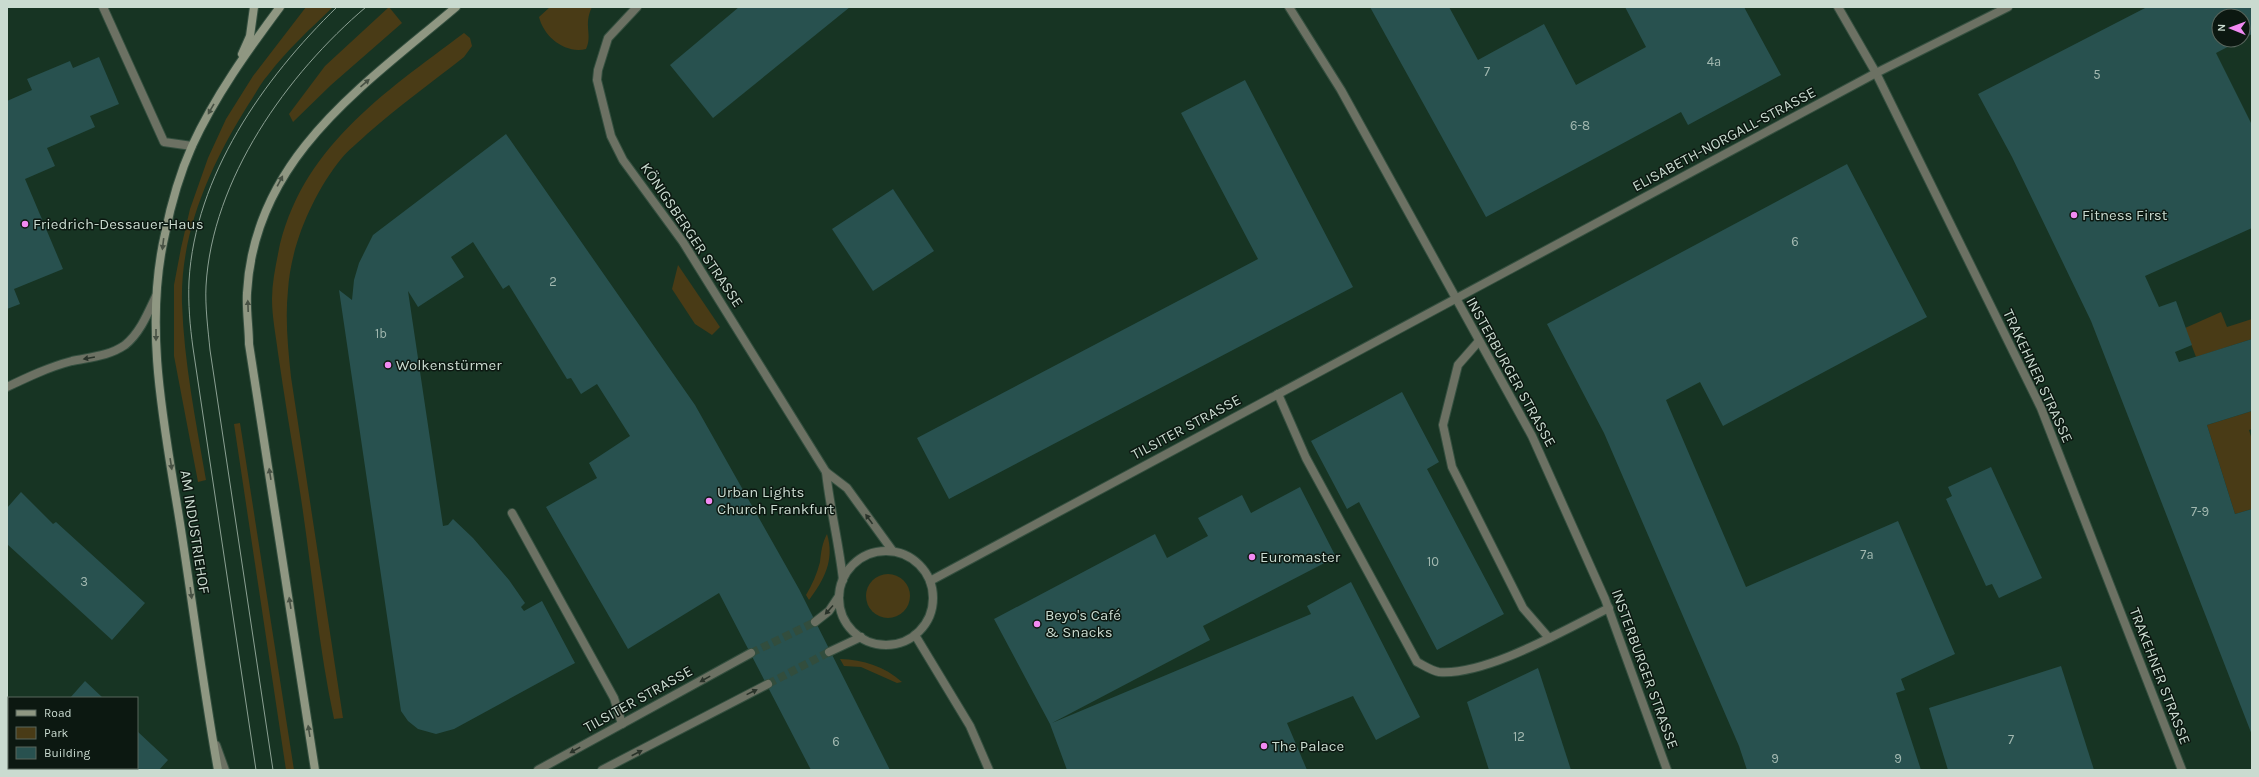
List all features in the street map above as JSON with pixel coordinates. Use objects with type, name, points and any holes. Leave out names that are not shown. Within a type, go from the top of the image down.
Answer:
[{"type":"main road","points":[[232,76],[250,36],[254,7]]},
{"type":"main road","points":[[232,76],[280,7]]},
{"type":"main road","points":[[315,770],[249,344],[247,293],[254,251],[267,207],[287,168],[324,123],[362,86],[456,7]]},
{"type":"main road","name":"AM INDUSTRIEHOF","points":[[218,770],[166,431],[156,345],[156,296],[164,236],[172,202],[192,146],[212,108],[232,76]]},
{"type":"street","points":[[103,7],[164,142],[192,146]]},
{"type":"street","name":"KÖNIGSBERGER STRASSE","points":[[637,7],[608,38],[598,70],[597,80],[610,136],[623,160],[687,248],[826,472],[847,488],[892,550]]},
{"type":"street","name":"INSTERBURGER STRASSE","points":[[1289,7],[1341,90],[1478,341],[1532,436],[1609,608],[1667,770]]},
{"type":"street","name":"TRAKEHNER STRASSE","points":[[1838,7],[1876,73],[2041,408],[2182,770]]},
{"type":"street","name":"ELISABETH-NORGALL-STRASSE","points":[[1456,300],[1876,73],[2008,7]]},
{"type":"street","points":[[7,387],[31,375],[72,361],[102,356],[125,344],[143,324],[156,296]]},
{"type":"street","name":"TILSITER STRASSE","points":[[930,581],[1456,300]]},
{"type":"street","points":[[1478,341],[1458,365],[1443,425],[1452,467],[1523,608],[1549,638]]},
{"type":"street","points":[[1278,394],[1306,458],[1417,662],[1438,672],[1470,668],[1518,653],[1609,608]]},
{"type":"street","name":"KÖNIGSBERGER STRASSE","points":[[826,472],[829,504],[838,539],[843,580]]},
{"type":"street","points":[[512,513],[614,698],[622,724]]},
{"type":"street","points":[[892,550],[910,557],[922,568],[930,581],[933,597],[931,613],[923,627],[915,635],[904,642],[889,645],[872,643],[861,638],[846,622],[842,612],[840,596],[843,580],[856,562],[871,554],[892,550]]},
{"type":"street","points":[[816,622],[828,611],[840,596]]},
{"type":"street","points":[[915,635],[970,726],[989,770]]},
{"type":"street","points":[[829,652],[861,638]]},
{"type":"street","name":"TILSITER STRASSE","points":[[538,770],[751,653]]},
{"type":"street","points":[[602,770],[768,684]]},
{"type":"street","points":[[212,733],[225,770]]},
{"type":"street","points":[[311,770],[313,757]]},
{"type":"green space","points":[[306,7],[333,7],[275,66],[262,82],[234,128],[210,175],[200,200],[186,250],[182,303],[185,348],[206,480],[198,482],[174,356],[174,285],[181,248],[190,209],[208,158],[226,119],[253,76]]},
{"type":"green space","points":[[389,7],[402,23],[331,85],[293,122],[289,114],[325,66]]},
{"type":"green space","points":[[550,7],[592,7],[588,19],[589,39],[586,49],[570,49],[556,42],[551,37],[546,31],[539,17]]},
{"type":"green space","points":[[464,33],[470,38],[472,46],[464,57],[367,134],[350,149],[331,173],[321,188],[305,220],[290,273],[287,334],[291,377],[343,718],[334,719],[323,659],[303,509],[274,326],[272,293],[278,254],[289,217],[305,184],[325,154],[349,127],[376,102],[404,78]]},
{"type":"green space","points":[[678,265],[720,327],[712,335],[695,324],[672,289]]},
{"type":"green space","points":[[2221,312],[2227,327],[2252,319],[2252,339],[2196,357],[2185,328]]},
{"type":"green space","points":[[2252,411],[2252,429],[2249,430],[2252,440],[2252,509],[2235,514],[2207,425]]},
{"type":"green space","points":[[240,423],[294,770],[286,770],[234,424]]},
{"type":"green space","points":[[827,534],[830,552],[827,569],[809,600],[806,595],[817,571],[823,544]]},
{"type":"green space","points":[[888,574],[900,578],[906,584],[910,596],[906,608],[900,614],[888,618],[876,614],[870,608],[866,596],[870,584],[876,578]]},
{"type":"green space","points":[[840,659],[865,662],[881,668],[902,682],[897,683],[861,667],[844,666]]},
{"type":"building","points":[[739,7],[850,7],[713,118],[670,65]]},
{"type":"building","points":[[1370,7],[1449,7],[1478,60],[1544,24],[1576,85],[1646,47],[1625,7],[1744,7],[1781,75],[1688,125],[1681,112],[1486,217]]},
{"type":"building","points":[[2147,7],[2252,7],[2251,35],[2251,8],[2211,8],[2211,48],[2226,48],[2216,53],[2252,125],[2252,228],[2145,276],[2159,307],[2176,301],[2192,345],[2175,352],[2179,362],[2252,339],[2252,411],[2207,425],[2235,514],[2252,509],[2252,735],[2091,321],[2012,157],[1978,94]]},
{"type":"building","name":"Friedrich-Dessauer-Haus","points":[[99,57],[119,104],[90,116],[95,127],[47,148],[55,166],[25,179],[63,269],[14,289],[20,304],[7,309],[7,101],[32,90],[27,79],[70,61],[73,68]]},
{"type":"building","points":[[1245,80],[1353,287],[949,499],[917,438],[1258,259],[1181,113]]},
{"type":"building","points":[[506,134],[695,405],[799,589],[890,770],[811,770],[719,593],[628,649],[546,507],[597,478],[589,463],[630,436],[597,384],[581,394],[571,378],[567,379],[509,285],[503,289],[473,242],[451,257],[464,277],[418,307],[408,291],[443,526],[448,525],[453,519],[473,538],[509,580],[525,603],[521,607],[524,611],[542,601],[575,663],[454,729],[436,734],[418,729],[408,721],[401,711],[339,290],[352,300],[354,280],[359,263],[373,235]]},
{"type":"building","points":[[1847,164],[1927,317],[1723,426],[1700,382],[1666,400],[1746,587],[1898,521],[1955,654],[1901,679],[1905,690],[1896,693],[1921,770],[1747,770],[1739,746],[1604,433],[1547,324]]},
{"type":"building","points":[[893,189],[934,251],[873,291],[832,229]]},
{"type":"building","points":[[1402,392],[1439,462],[1427,469],[1504,614],[1437,650],[1359,502],[1347,509],[1311,441]]},
{"type":"building","points":[[1991,467],[2042,578],[1999,598],[1992,584],[1986,586],[1946,499],[1952,496],[1948,487]]},
{"type":"building","points":[[1300,487],[1336,557],[1203,626],[1210,640],[1052,723],[1311,614],[1307,606],[1351,582],[1420,717],[1376,740],[1353,696],[1287,723],[1307,770],[1067,770],[1050,724],[994,619],[1155,534],[1167,558],[1208,536],[1198,518],[1242,495],[1251,513]]},
{"type":"building","points":[[21,492],[53,524],[56,522],[145,603],[112,640],[7,544],[7,508]]},
{"type":"building","points":[[2061,666],[2094,770],[1948,770],[1929,708]]},
{"type":"building","points":[[1538,668],[1571,770],[1489,770],[1467,702]]},
{"type":"building","points":[[85,681],[102,697],[71,697]]},
{"type":"building","points":[[138,732],[168,760],[159,770],[110,769],[138,769]]},
{"type":"tunnel","points":[[751,653],[815,622]]},
{"type":"tunnel","points":[[768,684],[829,652]]},
{"type":"tram line","points":[[256,770],[193,348],[189,281],[194,242],[204,204],[219,167],[259,98],[284,65],[337,7]]},
{"type":"tram line","points":[[273,770],[210,350],[206,310],[206,286],[211,246],[222,207],[238,168],[282,97],[309,64],[337,34],[366,7]]},
{"type":"place","name":"Fitness First","points":[[2074,215]]},
{"type":"place","name":"Friedrich-Dessauer-Haus","points":[[25,224]]},
{"type":"place","name":"Wolkenstürmer","points":[[388,365]]},
{"type":"place","name":"Urban Lights Church Frankfurt","points":[[709,501]]},
{"type":"place","name":"Euromaster","points":[[1252,557]]},
{"type":"place","name":"Beyo's Café & Snacks","points":[[1037,624]]},
{"type":"place","name":"The Palace","points":[[1264,746]]}]
